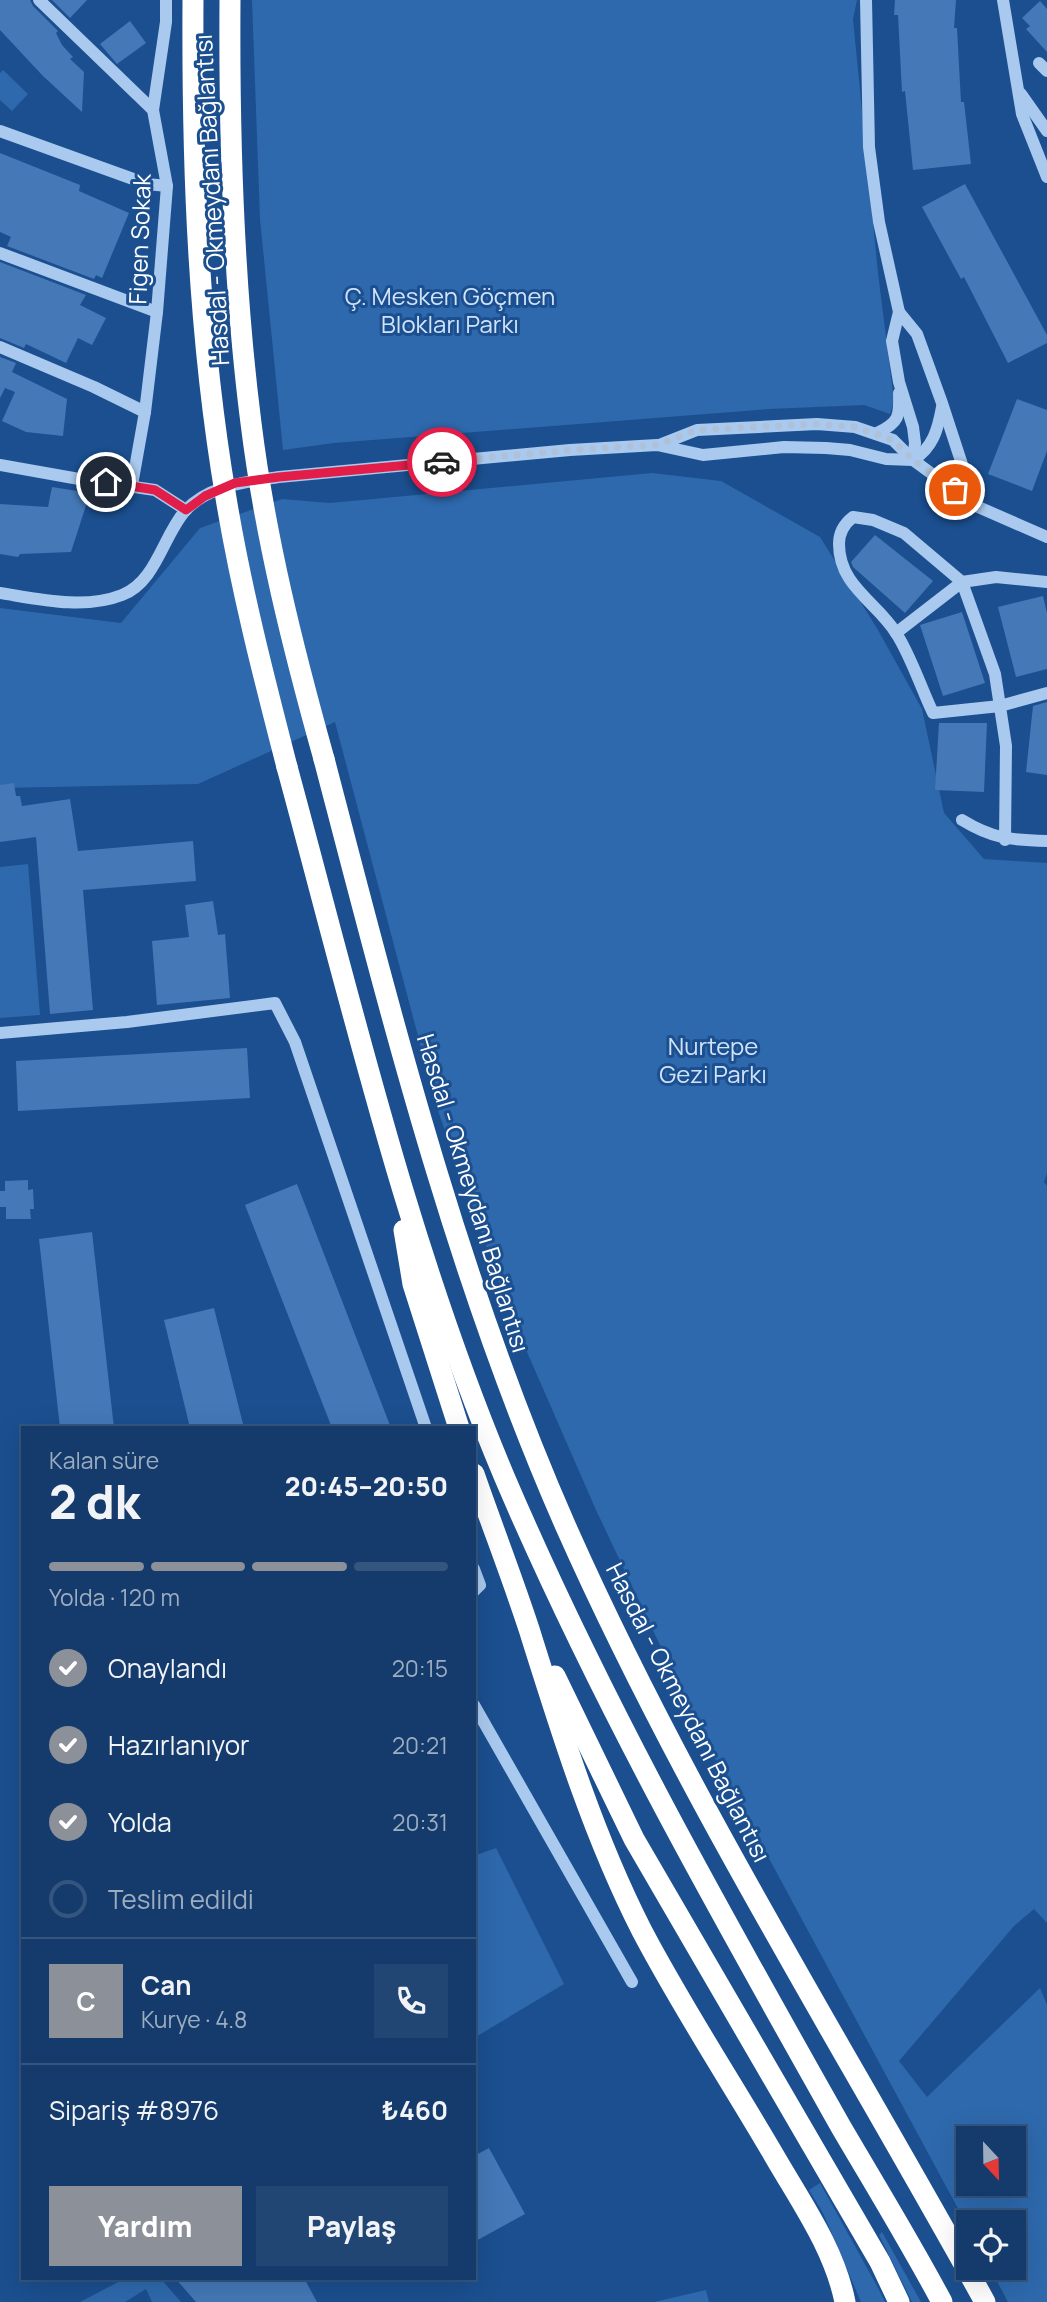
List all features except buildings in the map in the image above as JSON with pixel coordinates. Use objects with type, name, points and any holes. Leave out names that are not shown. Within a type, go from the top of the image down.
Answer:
[{"type":"highway","name":"Hasdal - Okmeydanı Bağlantısı","points":[[194,0],[202,295],[217,442],[249,622],[348,998],[401,1183],[445,1322],[472,1396],[554,1590],[643,1766],[731,1930],[942,2302]]},
{"type":"highway","name":"Hasdal - Okmeydanı Bağlantısı","points":[[230,0],[233,217],[240,328],[251,425],[284,611],[384,987],[442,1190],[494,1348],[561,1515],[621,1642],[745,1878],[985,2302]]},
{"type":"highway","points":[[401,1183],[405,1239],[413,1284],[458,1426]]},
{"type":"highway","points":[[476,1480],[576,1773],[624,1894],[683,2003],[814,2223],[833,2262],[845,2302]]},
{"type":"highway","points":[[528,1628],[550,1666],[634,1839],[880,2262],[899,2302]]},
{"type":"street","points":[[39,0],[153,110]]},
{"type":"street","name":"Figen Sokak","points":[[132,485],[145,412],[157,312],[167,186],[153,110],[166,23],[166,0]]},
{"type":"street","points":[[866,0],[869,146],[879,222],[899,312],[892,341],[900,404],[895,422],[877,433]]},
{"type":"street","points":[[1003,0],[1022,114],[1047,177]]},
{"type":"street","points":[[1018,91],[1047,131]]},
{"type":"street","points":[[0,131],[148,184],[167,186]]},
{"type":"street","points":[[0,253],[157,312]]},
{"type":"street","points":[[899,312],[917,334],[976,506]]},
{"type":"street","points":[[0,346],[145,412]]},
{"type":"street","points":[[899,382],[913,428],[913,460]]},
{"type":"street","points":[[0,593],[68,602],[95,602],[124,595],[140,583],[154,564],[186,510],[205,496],[235,483],[570,450],[657,445],[702,455],[784,447],[850,450],[886,459],[913,460],[931,443],[938,429],[942,402]]},
{"type":"street","points":[[657,445],[696,430],[786,424],[855,427],[893,440],[913,460],[976,506],[1047,537]]},
{"type":"street","points":[[0,465],[155,490],[186,510]]},
{"type":"street","points":[[1005,840],[1006,746],[1000,706],[995,674],[962,582],[904,533],[873,520],[853,517],[845,523],[839,541],[840,562],[853,586],[896,633],[933,713],[1000,706],[1047,693]]},
{"type":"street","points":[[896,633],[962,582],[996,577],[1047,582]]},
{"type":"street","points":[[962,820],[983,833],[1005,840],[1047,841]]},
{"type":"street","points":[[0,1033],[127,1022],[275,1003],[295,1042],[425,1426]]},
{"type":"street","points":[[476,1709],[632,1982]]},
{"type":"green space","name":"Ç. Mesken Göçmen Blokları Parkı","points":[[252,0],[857,0],[853,19],[878,273],[894,401],[890,414],[864,405],[769,409],[334,443],[283,450],[260,219]]},
{"type":"green space","points":[[3,70],[28,94],[12,111],[0,100],[0,73]]},
{"type":"green space","name":"Nurtepe Gezi Parkı","points":[[652,473],[721,481],[820,537],[878,630],[922,709],[944,813],[984,859],[1047,863],[1047,1173],[1044,1182],[1047,1186],[1047,1923],[1034,1909],[1014,1926],[899,2061],[927,2097],[1040,1988],[1047,2005],[1047,2302],[1008,2302],[996,2280],[1026,2280],[1026,2210],[959,2210],[705,1740],[596,1510],[510,1313],[437,1108],[335,722],[198,784],[0,788],[0,608],[121,623],[200,528],[282,499],[330,503]]},
{"type":"green space","points":[[28,864],[40,1015],[0,1018],[0,867]]},
{"type":"green space","points":[[496,1848],[564,1984],[476,2037],[476,1855]]},
{"type":"green space","points":[[820,2183],[885,2302],[861,2302],[823,2213],[809,2190]]},
{"type":"green space","points":[[882,2232],[921,2302],[912,2302],[879,2235]]},
{"type":"green space","points":[[122,2280],[162,2280],[181,2302],[152,2302],[146,2289],[125,2302],[80,2302]]},
{"type":"green space","points":[[706,2290],[709,2302],[654,2302]]},
{"type":"way so far","points":[[442,462],[657,445],[696,430],[817,424],[855,427],[893,440],[913,460],[955,490]]},
{"type":"route","points":[[106,482],[155,490],[186,510],[205,496],[235,483],[442,462]]}]
